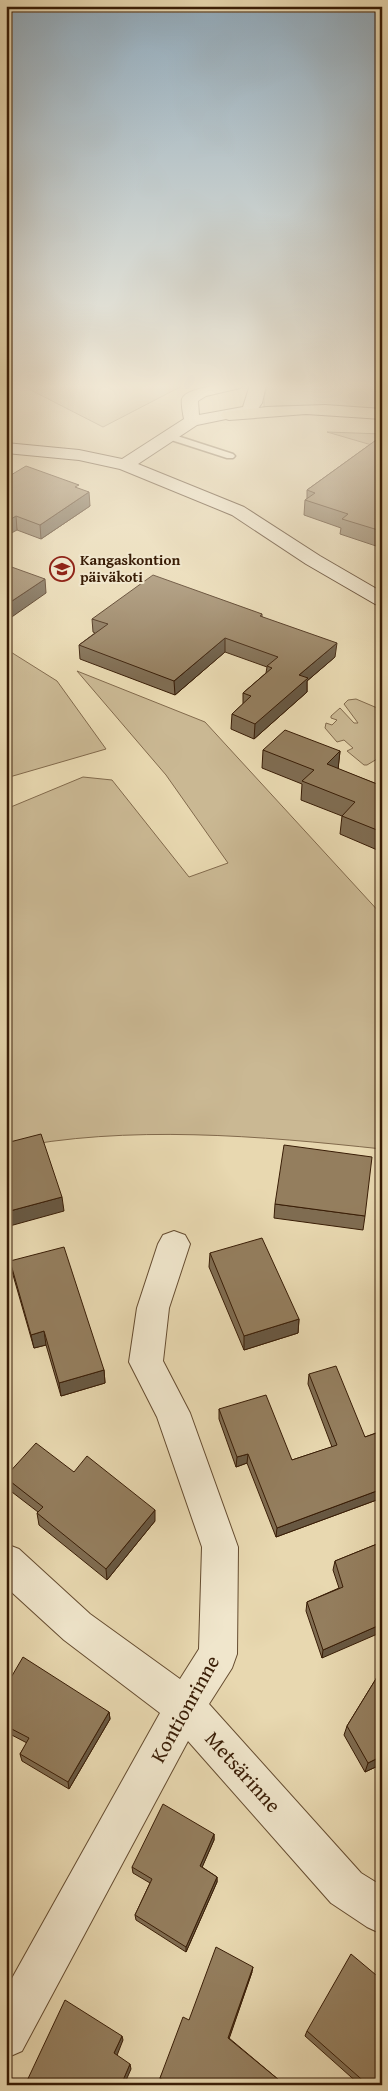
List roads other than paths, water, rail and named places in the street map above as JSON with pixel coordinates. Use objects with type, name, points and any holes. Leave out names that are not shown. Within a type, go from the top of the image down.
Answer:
[{"type":"street","points":[[168,483],[238,511],[313,560],[382,600]]},
{"type":"street","name":"Kontionrinne","points":[[6,2035],[185,1707],[218,1654],[220,1547],[173,1413],[146,1362],[153,1308],[174,1244]]},
{"type":"street","name":"Metsärinne","points":[[6,1562],[77,1628],[185,1707],[346,1888],[382,1912]]},
{"type":"place","name":"Kangaskontion päiväkoti","points":[[62,569]]}]
